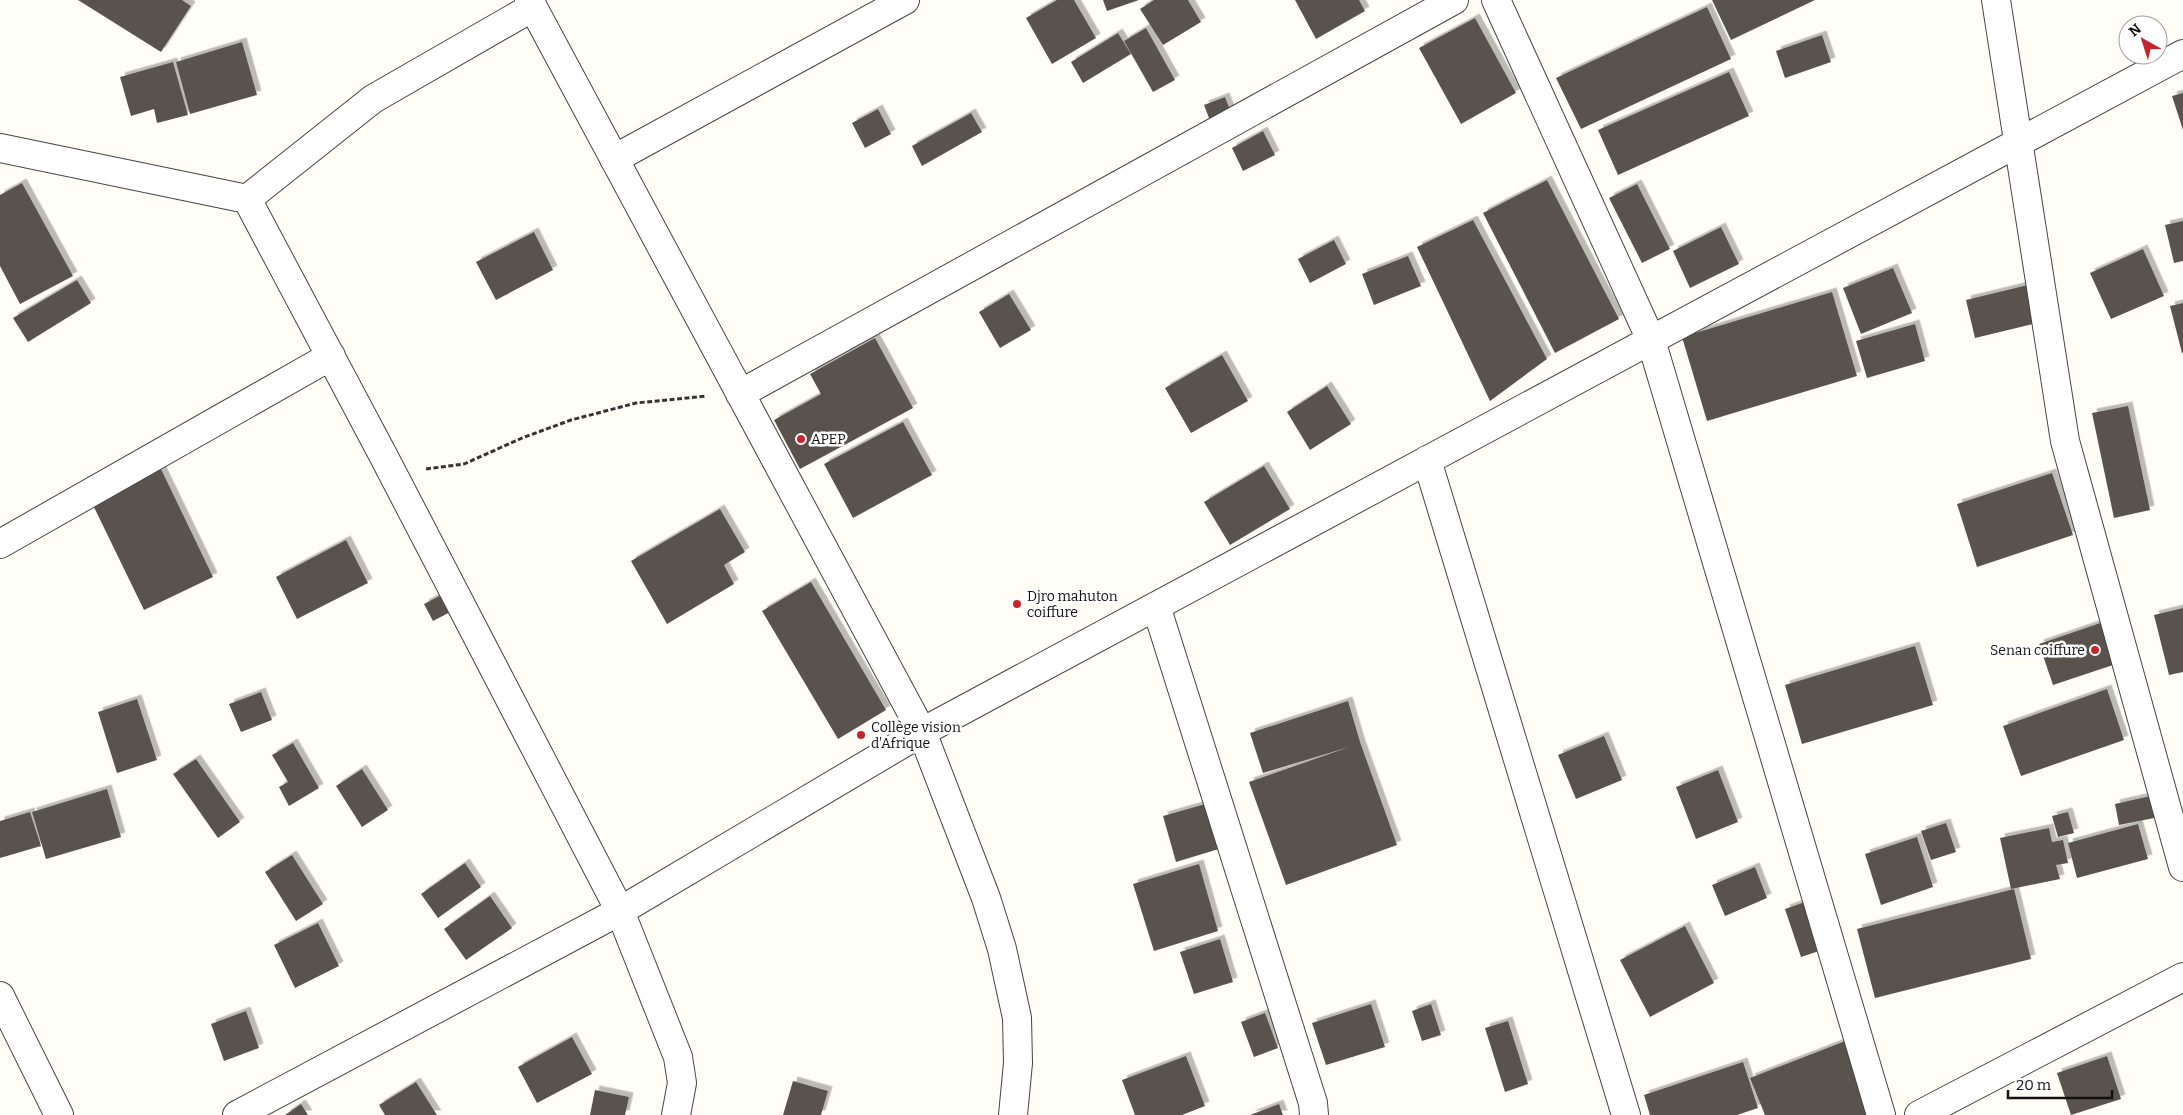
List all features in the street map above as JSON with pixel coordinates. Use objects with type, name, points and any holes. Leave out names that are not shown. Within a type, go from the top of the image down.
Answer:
[{"type":"street","points":[[614,159],[905,0]]},
{"type":"street","points":[[740,394],[1454,0]]},
{"type":"street","points":[[1496,0],[1652,340],[1881,1115]]},
{"type":"street","points":[[1996,0],[2065,441],[2183,867]]},
{"type":"street","points":[[247,199],[373,99],[531,3],[922,732],[986,898],[1002,949],[1017,1018],[1018,1063],[1013,1115]]},
{"type":"street","points":[[237,1115],[620,911],[922,732],[2183,54]]},
{"type":"street","points":[[0,148],[247,199]]},
{"type":"street","points":[[247,199],[383,455],[620,911],[678,1057],[682,1083],[676,1115]]},
{"type":"street","points":[[0,544],[331,356]]},
{"type":"street","points":[[1427,460],[1626,1115]]},
{"type":"street","points":[[1156,606],[1313,1103],[1314,1115]]},
{"type":"street","points":[[1919,1115],[2183,977]]},
{"type":"street","points":[[0,996],[59,1115]]},
{"type":"path","points":[[383,455],[425,469],[464,464],[522,438],[571,420],[636,403],[740,394]]},
{"type":"building","points":[[78,0],[182,0],[191,6],[161,52]]},
{"type":"building","points":[[1057,0],[1074,0],[1096,38],[1052,64],[1026,18]]},
{"type":"building","points":[[1103,0],[1139,0],[1107,11]]},
{"type":"building","points":[[1154,0],[1188,0],[1201,22],[1163,45],[1140,9]]},
{"type":"building","points":[[1295,0],[1359,0],[1365,11],[1316,39]]},
{"type":"building","points":[[1712,0],[1815,0],[1731,40]]},
{"type":"building","points":[[1707,7],[1731,59],[1581,129],[1556,78]]},
{"type":"building","points":[[1475,18],[1516,93],[1461,124],[1419,48]]},
{"type":"building","points":[[1146,28],[1175,80],[1153,92],[1124,41]]},
{"type":"building","points":[[1118,33],[1131,54],[1083,83],[1071,62]]},
{"type":"building","points":[[1822,35],[1831,62],[1785,78],[1776,51]]},
{"type":"building","points":[[242,42],[257,95],[190,114],[176,62]]},
{"type":"building","points":[[173,62],[188,115],[157,123],[154,109],[131,116],[120,77]]},
{"type":"building","points":[[1729,72],[1749,116],[1618,175],[1598,130]]},
{"type":"building","points":[[2183,93],[2183,130],[2172,96]]},
{"type":"building","points":[[1225,97],[1232,115],[1211,123],[1204,105]]},
{"type":"building","points":[[878,109],[891,134],[865,148],[852,123]]},
{"type":"building","points":[[971,113],[982,132],[922,166],[912,146]]},
{"type":"building","points":[[1263,131],[1275,155],[1243,171],[1232,148]]},
{"type":"building","points":[[1547,180],[1619,319],[1555,353],[1483,213]]},
{"type":"building","points":[[22,183],[73,276],[20,304],[0,266],[0,195]]},
{"type":"building","points":[[1637,184],[1670,249],[1642,263],[1609,198]]},
{"type":"building","points":[[1473,220],[1547,359],[1490,401],[1417,247]]},
{"type":"building","points":[[2183,221],[2183,261],[2174,263],[2165,225]]},
{"type":"building","points":[[1721,227],[1739,264],[1690,288],[1673,251]]},
{"type":"building","points":[[534,232],[553,270],[496,300],[476,262]]},
{"type":"building","points":[[1334,240],[1346,264],[1310,283],[1298,259]]},
{"type":"building","points":[[2143,249],[2164,296],[2111,319],[2090,273]]},
{"type":"building","points":[[1408,256],[1421,286],[1374,305],[1362,274]]},
{"type":"building","points":[[1893,268],[1912,313],[1861,334],[1843,288]]},
{"type":"building","points":[[77,280],[91,303],[28,342],[13,318]]},
{"type":"building","points":[[2032,284],[2041,322],[1975,338],[1966,300]]},
{"type":"building","points":[[1832,292],[1857,376],[1707,421],[1682,337]]},
{"type":"building","points":[[1009,294],[1031,330],[1000,348],[979,312]]},
{"type":"building","points":[[2183,303],[2183,353],[2182,353],[2170,306]]},
{"type":"building","points":[[1915,324],[1925,361],[1867,378],[1856,341]]},
{"type":"building","points":[[875,338],[913,408],[800,469],[774,420],[821,394],[810,374]]},
{"type":"building","points":[[1222,355],[1248,401],[1191,433],[1165,388]]},
{"type":"building","points":[[1327,386],[1351,424],[1310,450],[1287,412]]},
{"type":"building","points":[[2128,406],[2150,510],[2114,518],[2092,413]]},
{"type":"building","points":[[903,422],[932,475],[853,518],[824,464]]},
{"type":"building","points":[[1264,466],[1290,509],[1230,545],[1204,502]]},
{"type":"building","points":[[160,467],[213,577],[144,610],[91,501]]},
{"type":"building","points":[[2052,473],[2073,535],[1977,567],[1957,504]]},
{"type":"building","points":[[720,509],[745,552],[724,565],[734,584],[667,624],[631,561]]},
{"type":"building","points":[[346,540],[368,583],[297,619],[276,577]]},
{"type":"building","points":[[811,582],[886,710],[838,739],[762,611]]},
{"type":"building","points":[[445,593],[454,610],[433,621],[424,604]]},
{"type":"building","points":[[2183,608],[2183,672],[2169,675],[2154,615]]},
{"type":"building","points":[[2112,619],[2125,661],[2053,685],[2039,644]]},
{"type":"building","points":[[1915,646],[1933,705],[1802,744],[1785,685]]},
{"type":"building","points":[[2107,689],[2124,740],[2021,776],[2003,726]]},
{"type":"building","points":[[261,692],[272,720],[241,732],[229,704]]},
{"type":"building","points":[[137,699],[157,760],[117,773],[98,712]]},
{"type":"building","points":[[1348,701],[1360,742],[1397,845],[1286,885],[1249,782],[1349,747],[1263,773],[1250,733]]},
{"type":"building","points":[[1604,736],[1622,780],[1576,799],[1558,755]]},
{"type":"building","points":[[293,743],[319,788],[289,806],[279,787],[288,782],[272,755]]},
{"type":"building","points":[[196,759],[240,822],[218,838],[173,774]]},
{"type":"building","points":[[362,769],[388,810],[362,827],[336,786]]},
{"type":"building","points":[[1718,770],[1738,822],[1696,839],[1676,787]]},
{"type":"building","points":[[107,789],[121,837],[46,859],[32,812]]},
{"type":"building","points":[[2155,795],[2159,817],[2119,825],[2115,804]]},
{"type":"building","points":[[1209,803],[1222,848],[1176,862],[1163,816]]},
{"type":"building","points":[[30,812],[41,846],[0,858],[0,821]]},
{"type":"building","points":[[2068,812],[2074,833],[2058,837],[2052,816]]},
{"type":"building","points":[[1946,823],[1956,852],[1931,860],[1921,831]]},
{"type":"building","points":[[2138,824],[2148,859],[2077,878],[2068,843]]},
{"type":"building","points":[[2049,828],[2052,842],[2063,840],[2068,863],[2056,865],[2060,879],[2011,889],[2000,838]]},
{"type":"building","points":[[1917,837],[1933,887],[1881,905],[1865,854]]},
{"type":"building","points":[[292,855],[323,904],[296,921],[265,872]]},
{"type":"building","points":[[465,863],[481,887],[438,918],[421,894]]},
{"type":"building","points":[[1199,864],[1218,931],[1154,951],[1133,884]]},
{"type":"building","points":[[1755,867],[1767,898],[1725,916],[1712,885]]},
{"type":"building","points":[[2014,889],[2031,959],[1875,998],[1857,929]]},
{"type":"building","points":[[490,896],[512,928],[466,960],[444,929]]},
{"type":"building","points":[[1805,902],[1822,950],[1801,957],[1785,909]]},
{"type":"building","points":[[318,923],[339,966],[295,988],[274,945]]},
{"type":"building","points":[[1685,926],[1714,983],[1650,1017],[1620,960]]},
{"type":"building","points":[[1220,939],[1233,982],[1194,994],[1180,952]]},
{"type":"building","points":[[1371,1004],[1385,1047],[1326,1065],[1312,1023]]},
{"type":"building","points":[[1431,1004],[1441,1035],[1422,1041],[1412,1011]]},
{"type":"building","points":[[246,1011],[259,1048],[224,1061],[211,1024]]},
{"type":"building","points":[[1265,1013],[1278,1048],[1254,1057],[1241,1022]]},
{"type":"building","points":[[1508,1021],[1528,1084],[1505,1092],[1485,1028]]},
{"type":"building","points":[[572,1037],[592,1074],[537,1103],[518,1067]]},
{"type":"building","points":[[1848,1040],[1870,1115],[1765,1115],[1750,1078]]},
{"type":"building","points":[[1186,1056],[1205,1106],[1182,1115],[1135,1115],[1122,1080]]},
{"type":"building","points":[[2107,1056],[2121,1099],[2071,1115],[2057,1073]]},
{"type":"building","points":[[1743,1062],[1758,1108],[1737,1115],[1650,1115],[1644,1095]]},
{"type":"building","points":[[793,1081],[828,1091],[821,1115],[783,1115]]},
{"type":"building","points":[[416,1082],[437,1115],[385,1115],[379,1105]]},
{"type":"building","points":[[595,1090],[629,1097],[625,1115],[590,1115]]},
{"type":"building","points":[[301,1104],[308,1115],[285,1115]]},
{"type":"building","points":[[1279,1104],[1283,1115],[1250,1115]]},
{"type":"place","name":"APEP","points":[[801,439]]},
{"type":"place","name":"Djro mahuton coiffure","points":[[1017,604]]},
{"type":"place","name":"Senan coiffure","points":[[2095,650]]},
{"type":"place","name":"Collège vision d'Afrique","points":[[861,735]]}]
